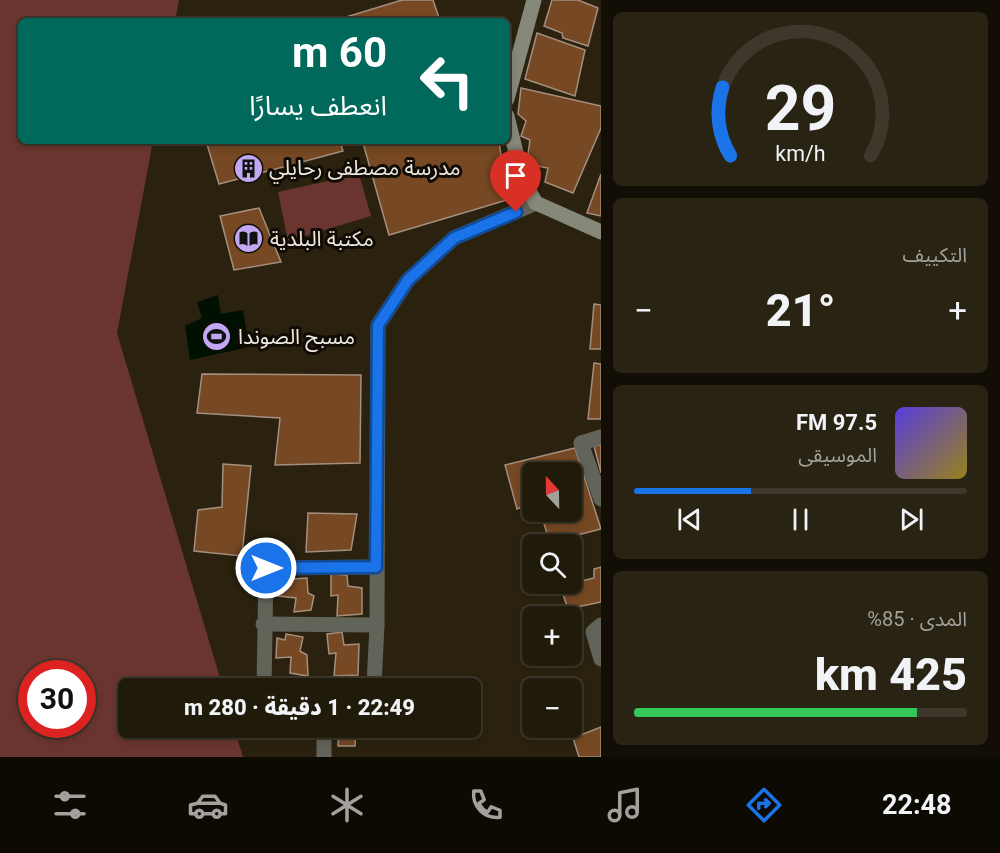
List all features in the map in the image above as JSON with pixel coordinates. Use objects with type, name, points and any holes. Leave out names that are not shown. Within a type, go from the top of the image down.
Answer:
[{"type":"street","points":[[510,88],[534,0]]},
{"type":"street","points":[[510,128],[523,181],[536,202],[601,232]]},
{"type":"street","points":[[374,678],[377,625],[378,325],[408,280],[454,238],[536,202]]},
{"type":"street","points":[[601,437],[581,443],[601,499]]},
{"type":"street","points":[[264,678],[263,624],[266,568],[376,567]]},
{"type":"street","points":[[263,624],[377,625]]},
{"type":"street","points":[[601,625],[593,632],[601,659]]},
{"type":"street","points":[[324,738],[324,757]]},
{"type":"shaded area","points":[[0,0],[179,0],[176,18],[18,18],[18,144],[152,144],[117,333],[220,678],[118,678],[118,738],[237,738],[243,757],[0,757]]},
{"type":"shaded area","points":[[359,174],[371,216],[288,241],[278,192]]},
{"type":"shaded area","name":"مسبح الصوندا","points":[[218,295],[221,314],[243,310],[249,347],[190,360],[185,326],[202,318],[197,302]]},
{"type":"building","points":[[402,0],[433,0],[439,18],[343,18]]},
{"type":"building","points":[[552,0],[578,0],[598,8],[588,46],[563,38],[562,33],[544,26]]},
{"type":"building","points":[[537,33],[585,50],[575,96],[525,79]]},
{"type":"building","points":[[521,88],[601,106],[601,128],[573,193],[545,182],[548,168],[531,165],[532,158],[528,154],[530,140],[521,136],[526,121],[518,114]]},
{"type":"building","name":"مدرسة مصطفى رحايلي","points":[[207,144],[341,144],[343,151],[219,184]]},
{"type":"building","points":[[363,144],[499,144],[507,200],[389,235]]},
{"type":"building","points":[[601,174],[601,216],[587,213]]},
{"type":"building","name":"مكتبة البلدية","points":[[259,208],[281,262],[234,270],[220,216]]},
{"type":"building","points":[[594,304],[601,305],[601,349],[590,349]]},
{"type":"building","points":[[594,363],[601,364],[601,419],[588,419]]},
{"type":"building","points":[[202,374],[361,375],[360,463],[275,465],[280,418],[197,413]]},
{"type":"building","points":[[601,445],[601,473],[594,446]]},
{"type":"building","points":[[575,448],[579,462],[522,462],[522,507],[517,509],[505,465]]},
{"type":"building","points":[[223,464],[251,466],[242,556],[194,551],[198,510],[222,507]]},
{"type":"building","points":[[582,470],[601,529],[581,534],[547,534],[544,524],[547,522],[582,522]]},
{"type":"building","points":[[308,513],[357,514],[351,550],[306,552]]},
{"type":"building","points":[[601,567],[601,602],[567,606],[563,594],[582,594],[582,581],[594,578],[594,569]]},
{"type":"building","points":[[331,574],[347,575],[348,586],[362,588],[362,614],[337,616],[338,595],[331,596]]},
{"type":"building","points":[[307,578],[308,593],[314,596],[311,610],[294,612],[296,598],[278,596],[279,580]]},
{"type":"building","points":[[342,632],[344,645],[359,644],[358,675],[334,676],[336,653],[329,654],[327,634]]},
{"type":"building","points":[[286,634],[303,637],[300,651],[307,655],[308,676],[290,673],[291,657],[276,658],[277,638],[285,640]]},
{"type":"building","points":[[601,727],[601,757],[579,757],[573,738],[582,738],[582,734]]},
{"type":"building","points":[[338,738],[355,738],[355,746],[338,746]]},
{"type":"place","name":"مدرسة مصطفى رحايلي","points":[[248,168]]},
{"type":"place","name":"مكتبة البلدية","points":[[249,239]]},
{"type":"place","name":"مسبح الصوندا","points":[[217,337]]},
{"type":"route","points":[[266,568],[376,567],[378,325],[408,280],[454,238],[516,212]]}]
